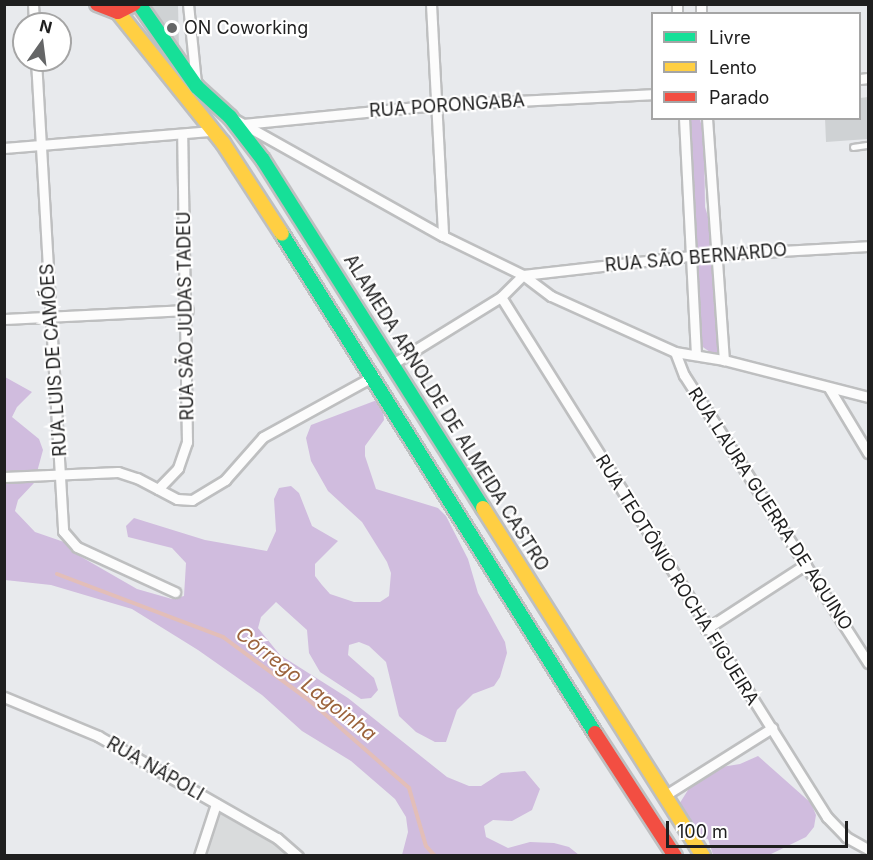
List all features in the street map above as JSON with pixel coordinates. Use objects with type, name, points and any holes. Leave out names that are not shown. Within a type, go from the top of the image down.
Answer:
[{"type":"main road","points":[[97,4],[118,12],[212,131],[374,376],[675,855]]},
{"type":"main road","points":[[118,12],[134,4]]},
{"type":"main road","name":"ALAMEDA ARNOLDE DE ALMEIDA CASTRO","points":[[139,4],[197,87],[230,117],[263,160],[394,363],[703,855]]},
{"type":"main road","points":[[448,497],[469,483]]},
{"type":"street","points":[[188,4],[197,87]]},
{"type":"street","points":[[431,4],[443,237]]},
{"type":"street","name":"RUA LUIS DE CAMÕES","points":[[37,72],[50,315],[62,475],[63,531],[77,547],[175,591]]},
{"type":"street","name":"RUA PORONGABA","points":[[243,124],[437,105],[651,94]]},
{"type":"street","points":[[230,117],[443,237],[523,274],[551,296],[675,352],[724,360],[868,397]]},
{"type":"street","points":[[684,120],[696,355]]},
{"type":"street","points":[[707,120],[724,360]]},
{"type":"street","points":[[4,148],[212,131]]},
{"type":"street","name":"RUA SÃO JUDAS TADEU","points":[[158,489],[178,468],[187,442],[188,310],[182,135]]},
{"type":"street","name":"RUA SÃO BERNARDO","points":[[523,274],[691,256],[868,246]]},
{"type":"street","points":[[394,363],[501,297],[523,274]]},
{"type":"street","name":"RUA TEOTÔNIO ROCHA FIGUEIRA","points":[[501,297],[706,629],[827,818],[846,837],[868,849]]},
{"type":"street","points":[[4,319],[188,310]]},
{"type":"street","name":"RUA LAURA GUERRA DE AQUINO","points":[[675,352],[684,375],[868,663]]},
{"type":"street","points":[[4,477],[118,472],[177,499],[192,500],[225,480],[263,437],[374,376]]},
{"type":"street","points":[[829,388],[868,453]]},
{"type":"street","points":[[706,629],[806,564]]},
{"type":"street","name":"RUA NÁPOLI","points":[[4,697],[98,736],[277,838],[298,855]]},
{"type":"street","points":[[664,796],[771,729]]},
{"type":"street","points":[[199,855],[216,804]]},
{"type":"lane","points":[[853,147],[868,145]]},
{"type":"shaded area","points":[[685,120],[700,120],[704,137],[705,207],[712,230],[721,351],[717,357],[700,345],[702,329],[694,301],[694,192]]},
{"type":"shaded area","points":[[5,377],[32,392],[17,407],[12,417],[39,439],[43,450],[34,483],[18,500],[15,511],[35,532],[64,542],[71,551],[137,589],[172,599],[184,596],[186,563],[172,548],[128,537],[126,526],[134,518],[205,540],[267,551],[276,531],[274,499],[279,488],[291,486],[299,493],[312,526],[338,541],[315,564],[315,576],[330,594],[354,602],[380,602],[389,596],[391,573],[387,562],[362,522],[328,491],[311,461],[306,438],[311,425],[377,400],[383,409],[384,420],[365,446],[365,456],[376,489],[438,508],[446,516],[468,559],[478,593],[505,642],[507,653],[500,677],[494,686],[473,694],[457,710],[446,742],[435,742],[416,732],[399,716],[386,662],[369,646],[359,642],[349,645],[348,655],[374,678],[378,690],[371,698],[361,699],[320,672],[309,653],[307,630],[276,602],[261,617],[258,628],[280,655],[348,698],[447,777],[469,786],[481,786],[501,773],[525,771],[540,789],[532,810],[512,821],[493,820],[484,826],[486,837],[508,848],[530,842],[554,843],[569,847],[579,855],[402,855],[408,832],[406,817],[395,799],[351,761],[302,731],[262,695],[198,650],[132,609],[51,585],[5,580]]},
{"type":"shaded area","points":[[758,756],[811,803],[816,815],[814,827],[806,837],[769,855],[713,855],[708,839],[694,835],[676,809],[695,779],[709,769],[740,764]]},
{"type":"shaded area","points":[[216,804],[298,856],[199,856]]},
{"type":"building","name":"ON Coworking","points":[[152,4],[178,4],[179,48],[153,8]]},
{"type":"building","points":[[868,97],[868,139],[826,142],[825,120],[861,120],[861,98]]},
{"type":"waterway","name":"Córrego Lagoinha","points":[[57,574],[223,637],[310,701],[409,788],[426,846],[435,856]]},
{"type":"traffic: fast","points":[[139,4],[197,87],[230,117],[263,160],[483,508]]},
{"type":"traffic: fast","points":[[282,234],[595,733]]},
{"type":"traffic: slow","points":[[118,12],[223,143],[282,234]]},
{"type":"traffic: slow","points":[[483,508],[703,856]]},
{"type":"traffic: jam","points":[[97,4],[118,12],[134,4]]},
{"type":"traffic: jam","points":[[595,733],[675,856]]},
{"type":"place","name":"ON Coworking","points":[[172,28]]}]
